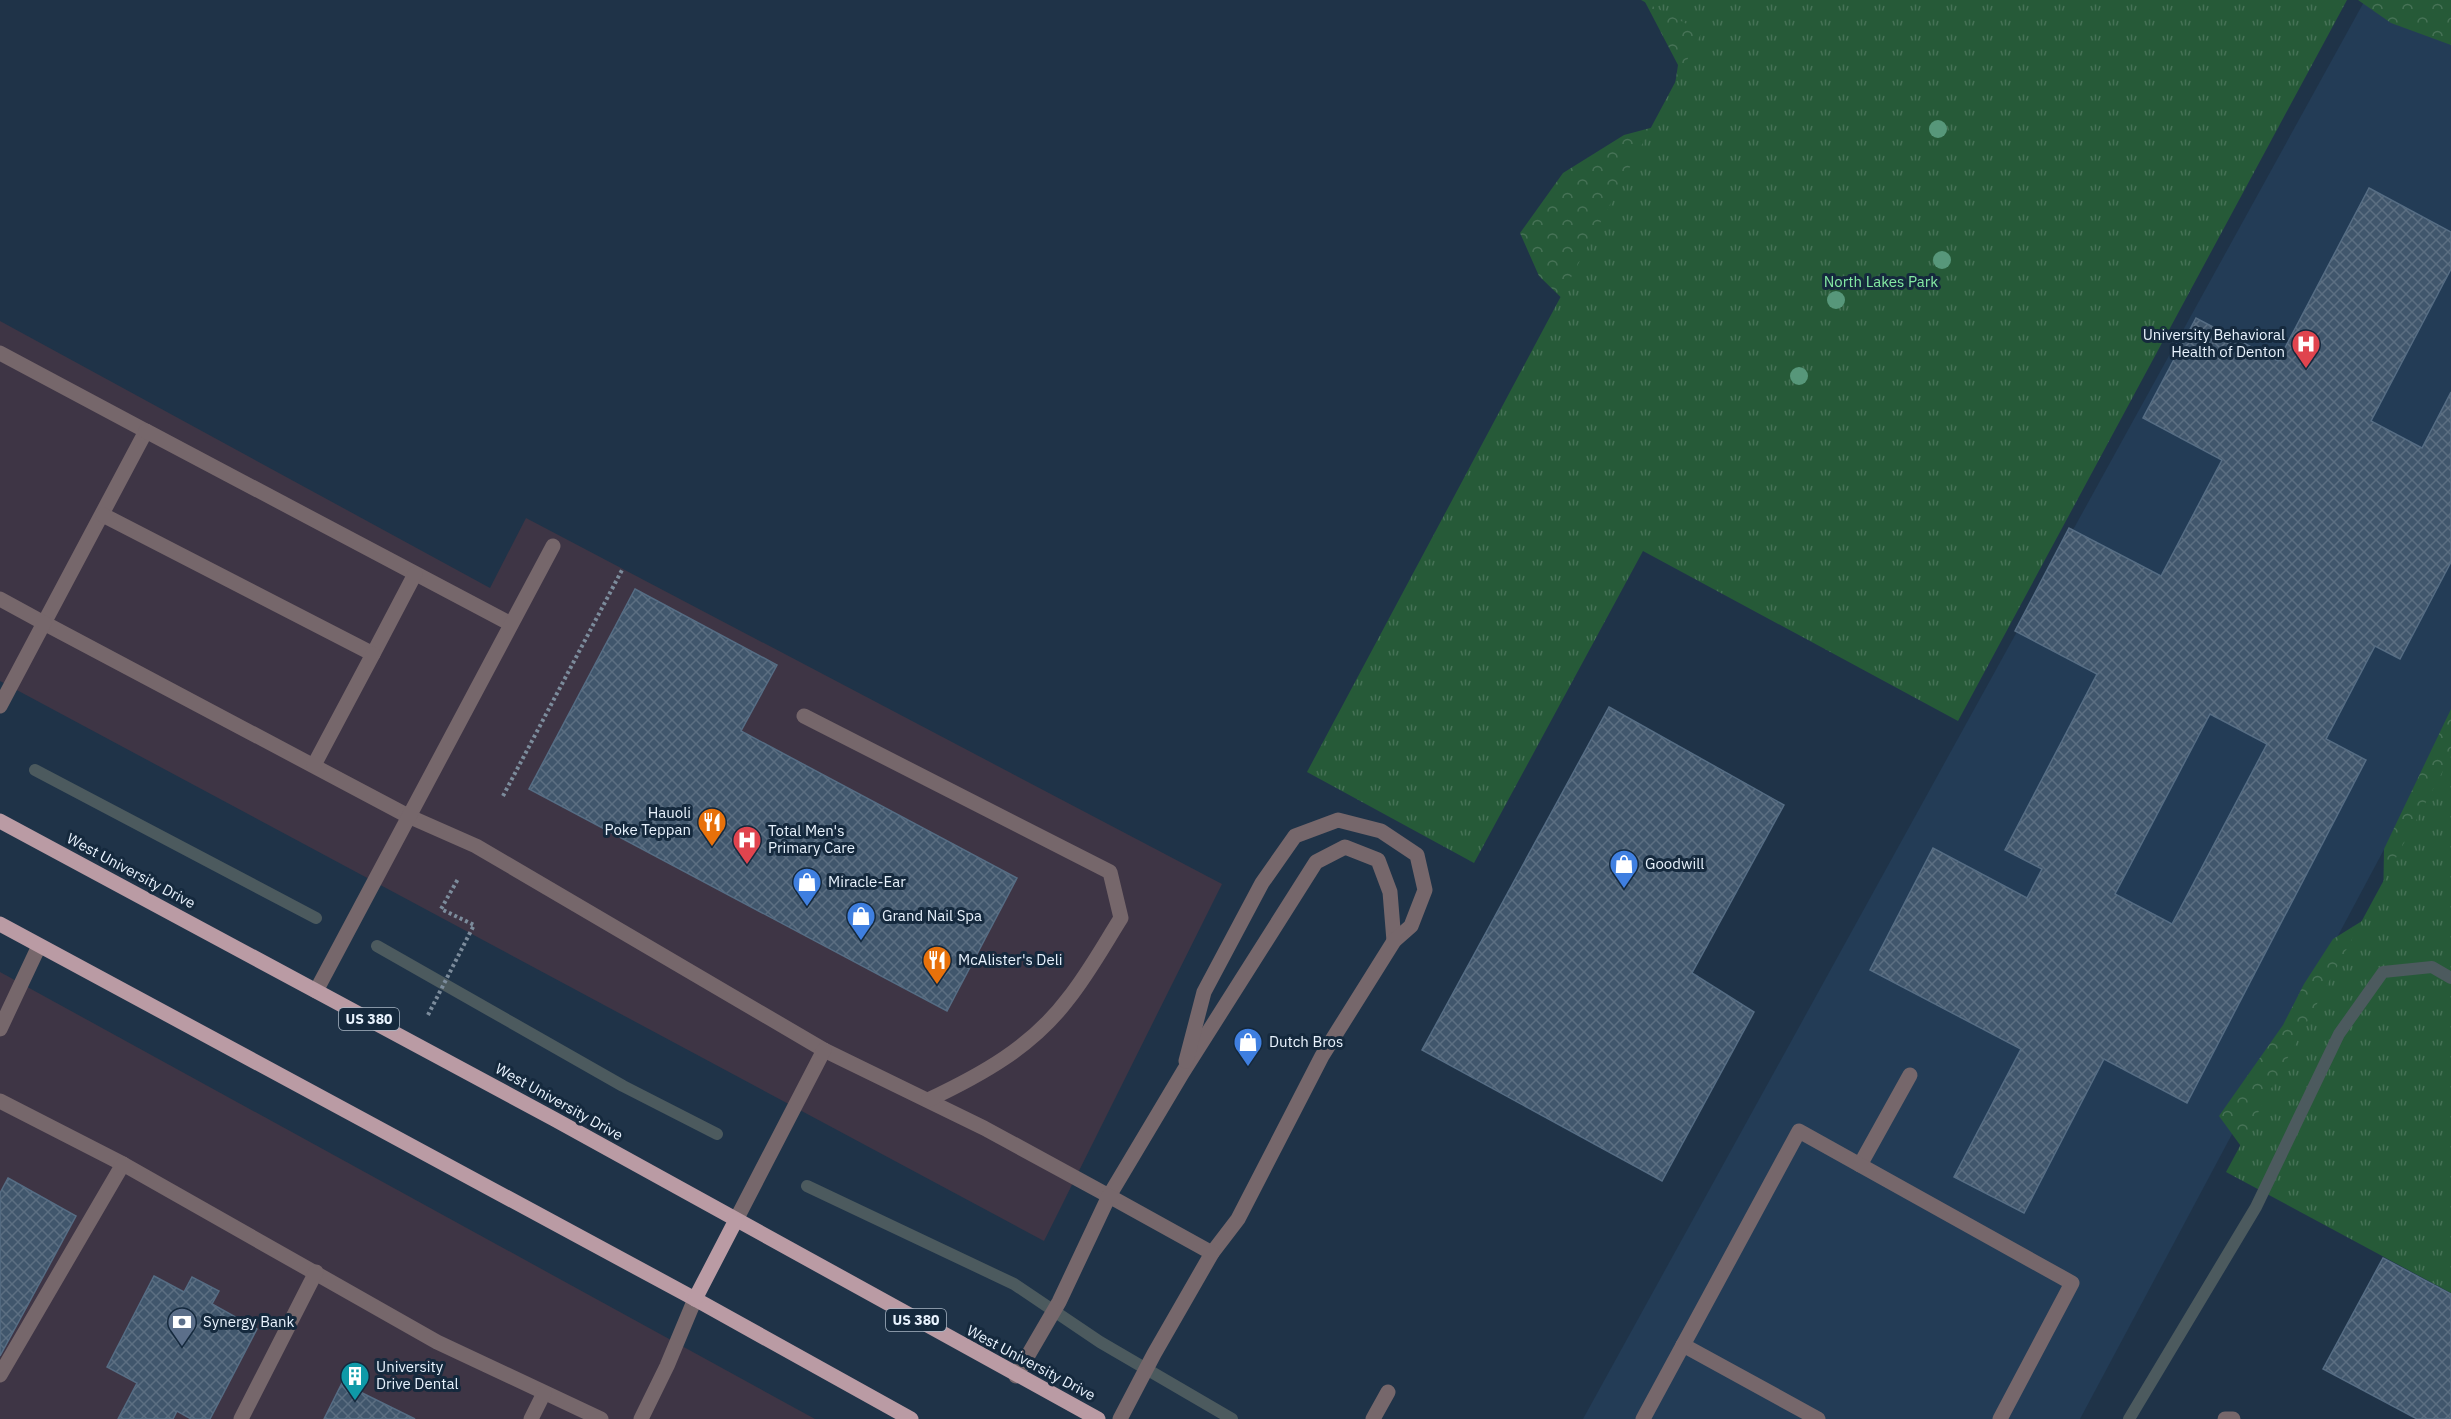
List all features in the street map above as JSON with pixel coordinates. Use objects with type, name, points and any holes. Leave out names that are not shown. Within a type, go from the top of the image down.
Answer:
[{"type":"main road","name":"West University Drive","points":[[0,821],[316,991],[1098,1419]]},
{"type":"main road","points":[[0,924],[695,1299],[911,1419]]},
{"type":"main road","points":[[695,1299],[736,1220]]},
{"type":"lane","points":[[0,353],[511,624]]},
{"type":"lane","points":[[0,706],[146,431]]},
{"type":"lane","points":[[102,515],[374,654]]},
{"type":"lane","points":[[316,991],[553,546]]},
{"type":"lane","points":[[314,765],[415,574]]},
{"type":"lane","points":[[0,599],[408,816],[476,846],[824,1050],[928,1100],[1212,1253]]},
{"type":"lane","points":[[804,716],[1110,872],[1121,918],[1068,1000],[1023,1046],[981,1075],[928,1100]]},
{"type":"lane","points":[[1120,1419],[1143,1373],[1212,1253],[1238,1219],[1322,1056],[1394,941],[1411,926],[1425,890],[1418,855],[1381,831],[1338,820],[1295,836],[1262,883],[1204,992],[1183,1072]]},
{"type":"lane","points":[[1016,1376],[1059,1302],[1109,1196],[1183,1072],[1316,862],[1345,847],[1378,860],[1390,892],[1394,941]]},
{"type":"lane","points":[[0,1029],[39,945]]},
{"type":"lane","points":[[736,1220],[824,1050]]},
{"type":"lane","points":[[1860,1165],[1910,1075]]},
{"type":"lane","points":[[0,1101],[123,1164],[437,1342],[601,1419]]},
{"type":"lane","points":[[1643,1419],[1799,1131],[2072,1283],[2000,1419]]},
{"type":"lane","points":[[0,1375],[123,1164]]},
{"type":"lane","points":[[241,1419],[316,1272]]},
{"type":"lane","points":[[640,1419],[667,1366],[695,1299]]},
{"type":"lane","points":[[1683,1344],[1818,1419]]},
{"type":"lane","points":[[1373,1419],[1388,1392]]},
{"type":"lane","points":[[531,1419],[544,1393]]},
{"type":"lane","points":[[2225,1419],[2234,1419]]},
{"type":"path","points":[[503,796],[622,570]]},
{"type":"path","points":[[428,1015],[474,925],[441,909],[458,879]]},
{"type":"shaded area","name":"University Behavioral Health of Denton","points":[[2365,0],[2451,16],[2451,724],[2080,1419],[1583,1419]]},
{"type":"shaded area","points":[[0,321],[490,588],[526,518],[1222,884],[1044,1241],[0,681]]},
{"type":"shaded area","points":[[0,972],[815,1419],[0,1419]]},
{"type":"green space","name":"North Lakes Park","points":[[1641,0],[2347,0],[1958,721],[1643,551],[1474,863],[1307,772],[1702,32]]},
{"type":"green space","points":[[1644,0],[1953,0],[1576,312],[1539,276],[1520,233],[1563,173],[1624,135],[1669,123],[1678,65]]},
{"type":"green space","points":[[2358,0],[2451,0],[2451,45],[2391,23]]},
{"type":"green space","points":[[2451,709],[2451,1096],[2251,1160],[2219,1116],[2283,1025],[2304,984],[2333,939],[2383,908],[2384,849]]},
{"type":"green space","points":[[2451,756],[2451,1293],[2226,1172]]},
{"type":"building","points":[[2369,188],[2451,232],[2451,269],[2371,421],[2422,448],[2451,392],[2451,562],[2400,659],[2375,646],[2326,739],[2366,760],[2187,1103],[2104,1059],[2024,1213],[1954,1177],[2021,1049],[1870,970],[1933,848],[2027,898],[2042,869],[2005,850],[2097,674],[2015,631],[2069,528],[2161,576],[2222,460],[2143,418],[2196,318],[2278,361]],"holes":[[[2210,714],[2267,744],[2172,924],[2115,894]]]},
{"type":"building","points":[[635,589],[777,665],[741,731],[1017,878],[947,1011],[529,789]]},
{"type":"building","name":"Goodwill","points":[[1609,707],[1784,805],[1692,973],[1754,1012],[1662,1181],[1422,1050]]},
{"type":"building","points":[[8,1178],[76,1216],[0,1356],[0,1193]]},
{"type":"building","points":[[2383,1258],[2451,1294],[2451,1419],[2417,1419],[2323,1369]]},
{"type":"building","name":"Synergy Bank","points":[[154,1276],[184,1292],[192,1277],[219,1291],[212,1304],[257,1329],[210,1419],[191,1419],[177,1411],[173,1419],[118,1419],[137,1383],[107,1367]]},
{"type":"building","name":"University Drive Dental","points":[[342,1383],[415,1419],[324,1419]]},
{"type":"waterway","points":[[35,770],[316,918]]},
{"type":"waterway","points":[[377,946],[623,1086],[717,1134]]},
{"type":"waterway","points":[[2129,1419],[2256,1207],[2339,1034],[2383,972],[2432,967],[2451,978]]},
{"type":"waterway","points":[[807,1186],[1014,1284],[1100,1342],[1232,1419]]},
{"type":"place","name":"University Behavioral Health of Denton","points":[[2306,370]]},
{"type":"place","name":"Hauoli Poke Teppan","points":[[712,848]]},
{"type":"place","name":"Total Men's Primary Care","points":[[747,866]]},
{"type":"place","name":"Goodwill","points":[[1624,890]]},
{"type":"place","name":"Miracle-Ear","points":[[807,908]]},
{"type":"place","name":"Grand Nail Spa","points":[[861,942]]},
{"type":"place","name":"McAlister's Deli","points":[[937,986]]},
{"type":"place","name":"Dutch Bros","points":[[1248,1068]]},
{"type":"place","name":"Synergy Bank","points":[[182,1348]]},
{"type":"place","name":"University Drive Dental","points":[[355,1402]]}]
